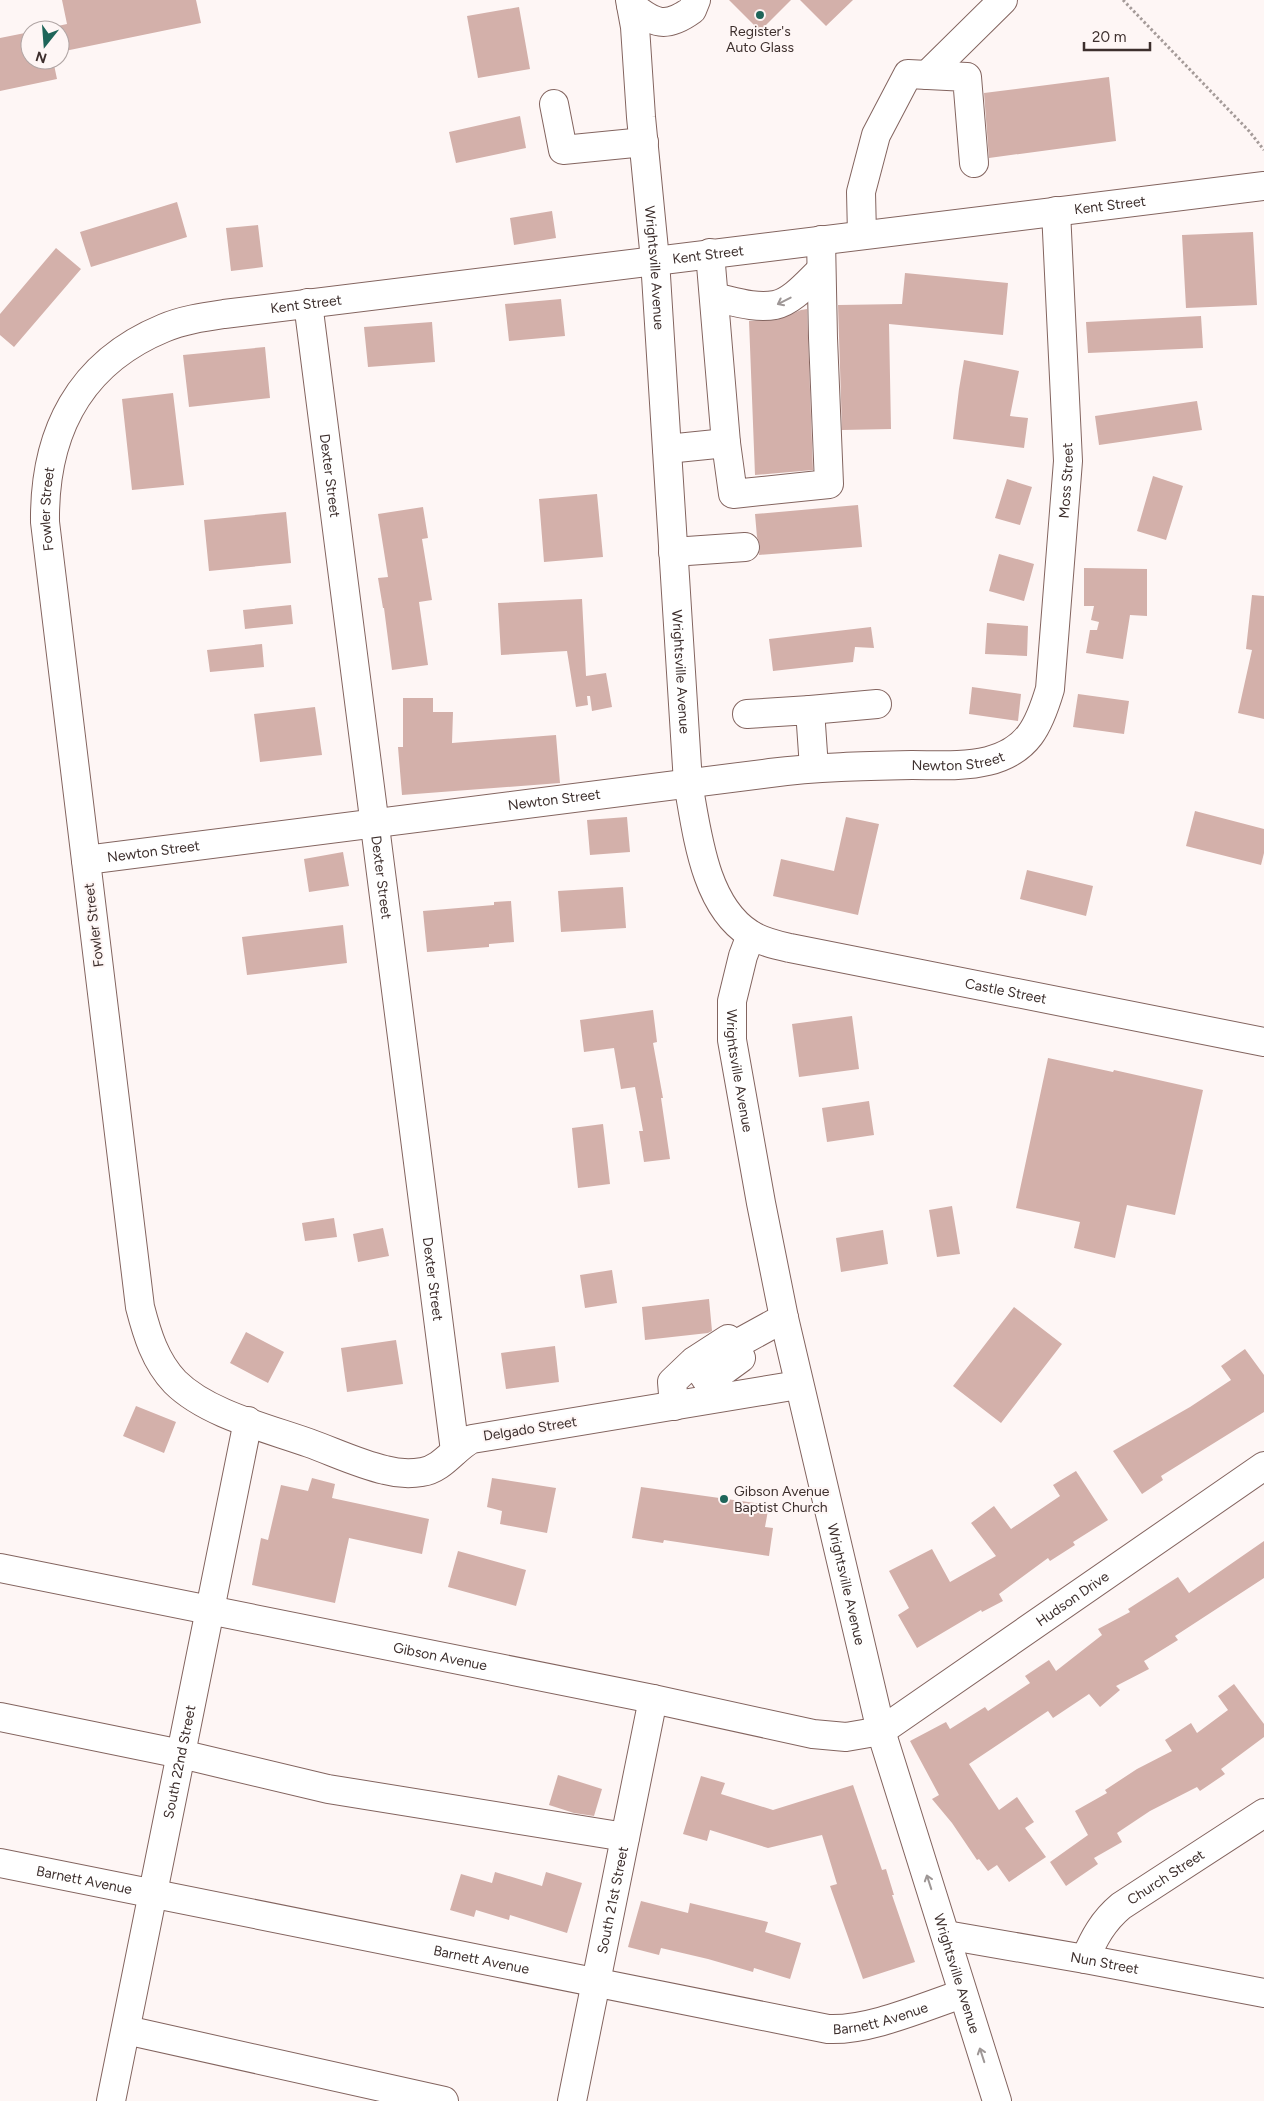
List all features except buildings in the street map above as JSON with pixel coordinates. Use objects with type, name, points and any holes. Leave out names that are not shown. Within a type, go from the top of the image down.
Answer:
[{"type":"street","points":[[630,2],[649,20],[668,23],[692,10],[696,0]]},
{"type":"street","points":[[927,75],[1003,0]]},
{"type":"street","name":"Wrightsville Avenue","points":[[630,2],[635,27],[655,260],[688,783],[702,854],[710,880],[727,912],[738,925],[751,935],[743,956],[732,1001],[732,1040],[798,1385],[881,1731],[997,2101]]},
{"type":"street","points":[[862,235],[861,192],[876,134],[908,74],[966,77],[974,163]]},
{"type":"street","points":[[554,104],[562,150],[644,142]]},
{"type":"street","name":"Kent Street","points":[[84,386],[116,354],[132,344],[165,328],[190,320],[224,314],[1264,186]]},
{"type":"street","name":"Moss Street","points":[[1022,744],[1032,734],[1042,717],[1050,689],[1068,461],[1056,211]]},
{"type":"street","points":[[710,253],[726,443],[733,494],[829,484],[821,240]]},
{"type":"street","points":[[714,297],[749,305],[776,305],[795,295],[822,270]]},
{"type":"street","name":"Dexter Street","points":[[308,303],[455,1451]]},
{"type":"street","name":"Fowler Street","points":[[84,386],[69,409],[58,432],[50,456],[44,500],[45,522],[140,1307],[149,1339],[164,1368],[176,1382],[187,1392],[206,1403],[248,1421]]},
{"type":"street","points":[[667,449],[726,443]]},
{"type":"street","points":[[673,552],[745,547]]},
{"type":"street","points":[[747,714],[878,704]]},
{"type":"street","points":[[810,710],[814,768]]},
{"type":"street","name":"Newton Street","points":[[86,860],[814,768],[987,762],[1007,754],[1022,744]]},
{"type":"street","name":"Castle Street","points":[[751,935],[769,943],[790,948],[1264,1042]]},
{"type":"street","points":[[674,1406],[672,1382],[705,1381],[728,1339],[733,1346],[784,1318]]},
{"type":"street","name":"Delgado Street","points":[[248,1421],[372,1466],[394,1471],[423,1472],[434,1468],[472,1439],[674,1406],[705,1381],[798,1385]]},
{"type":"street","name":"South 22nd Street","points":[[111,2101],[248,1421]]},
{"type":"street","name":"Hudson Drive","points":[[881,1731],[1264,1466]]},
{"type":"street","name":"Gibson Avenue","points":[[0,1568],[653,1699],[813,1734],[846,1737],[881,1731]]},
{"type":"street","name":"South 21st Street","points":[[572,2101],[653,1699]]},
{"type":"street","points":[[0,1717],[181,1754],[328,1789],[626,1837]]},
{"type":"street","name":"Church Street","points":[[1086,1958],[1100,1928],[1110,1915],[1121,1906],[1264,1813]]},
{"type":"street","name":"Barnett Avenue","points":[[0,1863],[828,2029],[839,2029],[892,2017],[962,1994]]},
{"type":"street","name":"Nun Street","points":[[946,1935],[1086,1958],[1264,1993]]},
{"type":"street","points":[[126,2030],[444,2101]]},
{"type":"path","points":[[1123,0],[1264,150]]},
{"type":"place","name":"Register's Auto Glass","points":[[760,15]]},
{"type":"place","name":"Gibson Avenue Baptist Church","points":[[724,1499]]}]
